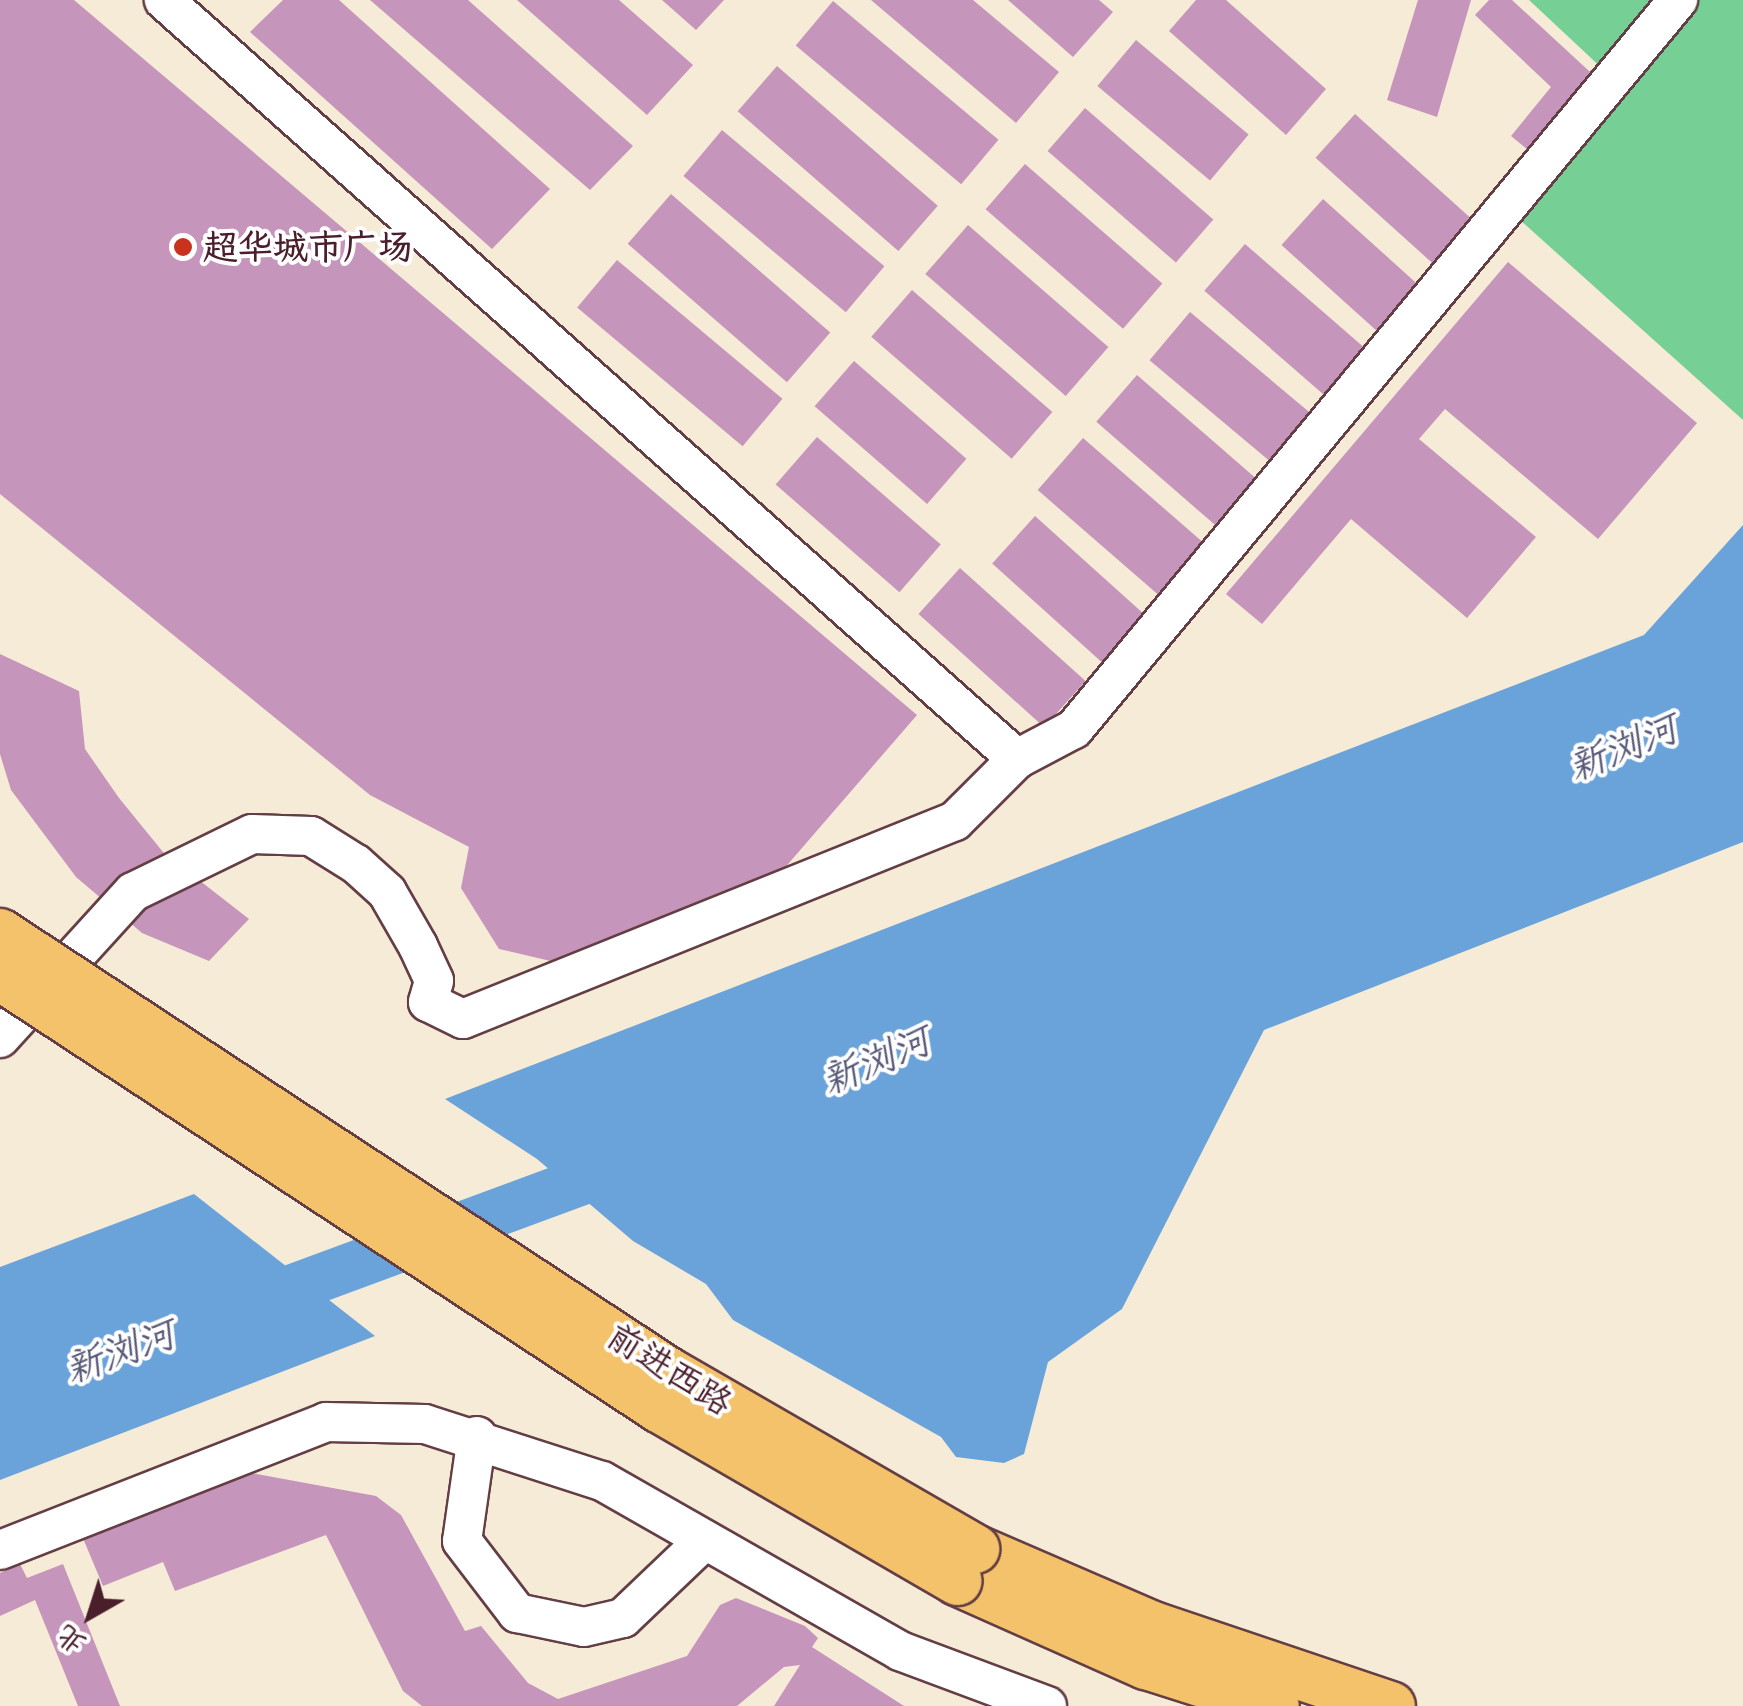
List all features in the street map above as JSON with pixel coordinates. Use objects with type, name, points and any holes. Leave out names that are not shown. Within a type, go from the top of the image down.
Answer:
[{"type":"main road","name":"前进西路","points":[[0,933],[966,1565],[1391,1706]]},
{"type":"main road","name":"前进西路","points":[[0,976],[659,1408],[966,1565],[1146,1665],[1275,1706]]},
{"type":"street","points":[[164,0],[1017,759]]},
{"type":"street","points":[[0,1038],[132,892],[252,834],[311,836],[356,864],[387,892],[418,946],[434,981],[428,1002],[463,1019],[955,821],[1017,759],[1074,729],[1678,0]]},
{"type":"street","points":[[0,1550],[326,1422],[425,1424],[477,1436],[602,1481],[900,1651],[1047,1706]]},
{"type":"street","points":[[477,1436],[462,1541],[517,1613],[568,1626],[623,1618],[705,1540]]},
{"type":"green space","points":[[1529,0],[1664,0],[1606,72]]},
{"type":"green space","points":[[1699,0],[1743,0],[1743,420],[1520,220]]},
{"type":"water","points":[[1743,525],[1743,842],[1264,1030],[1122,1309],[1048,1362],[1024,1454],[1004,1463],[956,1457],[941,1437],[733,1320],[706,1284],[633,1241],[537,1159],[445,1099],[1644,635]]},
{"type":"water","points":[[194,1194],[375,1336],[0,1480],[0,1267]]},
{"type":"building","name":"超华城市广场","points":[[0,0],[74,0],[917,715],[776,878],[559,963],[499,949],[461,888],[469,847],[370,795],[0,494]]},
{"type":"building","points":[[283,0],[339,0],[550,189],[492,249],[250,32]]},
{"type":"building","points":[[370,0],[468,0],[633,146],[590,190]]},
{"type":"building","points":[[517,0],[619,0],[693,65],[647,115]]},
{"type":"building","points":[[662,0],[724,0],[696,30]]},
{"type":"building","points":[[871,0],[973,0],[1059,72],[1016,123]]},
{"type":"building","points":[[1008,0],[1099,0],[1113,12],[1073,57]]},
{"type":"building","points":[[1196,0],[1226,0],[1326,89],[1286,135],[1169,31]]},
{"type":"building","points":[[1418,0],[1471,0],[1437,117],[1387,100]]},
{"type":"building","points":[[1489,0],[1512,0],[1602,83],[1539,159],[1511,136],[1551,87],[1475,15]]},
{"type":"building","points":[[833,1],[998,140],[961,184],[796,45]]},
{"type":"building","points":[[1136,40],[1249,134],[1210,180],[1097,86]]},
{"type":"building","points":[[777,66],[938,206],[898,251],[738,111]]},
{"type":"building","points":[[1085,108],[1213,220],[1176,263],[1048,151]]},
{"type":"building","points":[[1355,114],[1478,225],[1439,269],[1316,158]]},
{"type":"building","points":[[722,130],[884,266],[846,312],[683,176]]},
{"type":"building","points":[[1025,164],[1162,283],[1123,329],[986,209]]},
{"type":"building","points":[[671,194],[830,332],[787,382],[628,244]]},
{"type":"building","points":[[1323,199],[1423,289],[1381,335],[1282,245]]},
{"type":"building","points":[[968,225],[1108,347],[1066,396],[925,274]]},
{"type":"building","points":[[1245,244],[1373,355],[1332,402],[1204,291]]},
{"type":"building","points":[[617,260],[782,399],[743,446],[577,307]]},
{"type":"building","points":[[1508,262],[1697,423],[1598,539],[1445,409],[1419,439],[1536,537],[1467,618],[1351,519],[1262,624],[1226,594]]},
{"type":"building","points":[[912,290],[1052,412],[1012,459],[871,337]]},
{"type":"building","points":[[1190,312],[1320,421],[1280,470],[1150,360]]},
{"type":"building","points":[[854,361],[966,459],[927,504],[815,406]]},
{"type":"building","points":[[1137,375],[1263,485],[1222,531],[1096,422]]},
{"type":"building","points":[[817,437],[941,545],[899,592],[776,485]]},
{"type":"building","points":[[1083,438],[1211,550],[1166,602],[1038,490]]},
{"type":"building","points":[[1035,516],[1152,621],[1109,669],[992,564]]},
{"type":"building","points":[[960,568],[1086,681],[1044,727],[919,614]]},
{"type":"building","points":[[0,654],[79,691],[85,749],[119,798],[163,852],[249,919],[209,961],[142,933],[76,877],[11,790],[0,754]]},
{"type":"building","points":[[240,1471],[376,1496],[401,1515],[465,1631],[481,1626],[528,1683],[558,1699],[687,1656],[720,1605],[736,1598],[805,1626],[818,1638],[812,1647],[904,1706],[774,1706],[800,1665],[784,1667],[737,1706],[422,1706],[403,1691],[326,1535],[175,1591],[163,1562],[103,1586],[82,1536]]},
{"type":"building","points":[[20,1564],[27,1578],[63,1564],[120,1706],[78,1706],[35,1600],[0,1616],[0,1573]]},
{"type":"waterway","name":"新浏河","points":[[239,1308],[631,1163]]},
{"type":"place","name":"超华城市广场","points":[[183,247]]}]
